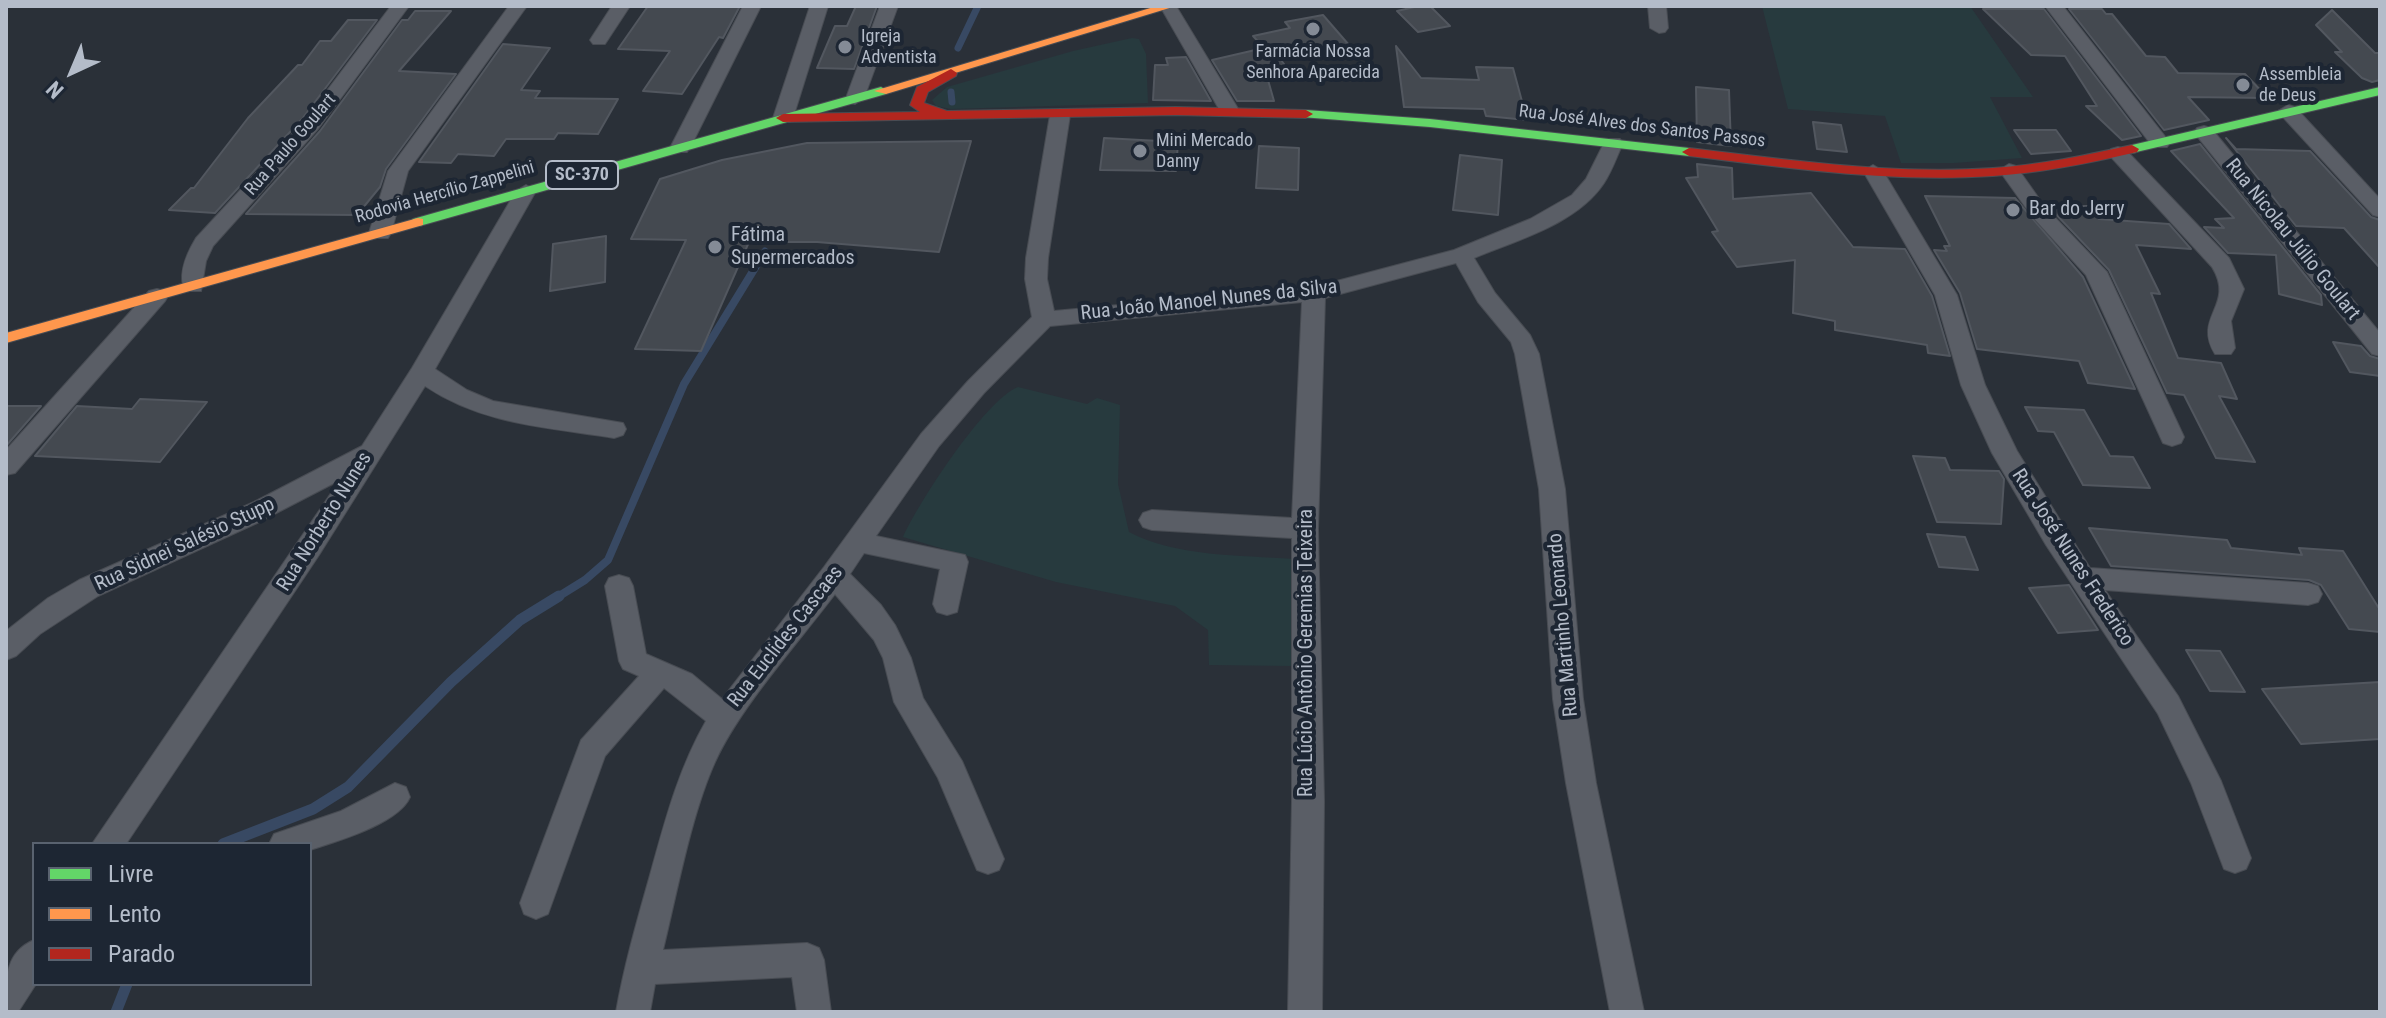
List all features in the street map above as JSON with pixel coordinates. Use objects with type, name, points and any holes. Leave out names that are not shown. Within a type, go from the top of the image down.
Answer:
[{"type":"street","name":"Rua Paulo Goulart","points":[[193,286],[195,261],[204,243],[311,125],[400,6]]},
{"type":"street","points":[[380,233],[398,171],[518,6]]},
{"type":"street","points":[[599,40],[621,6]]},
{"type":"street","points":[[680,148],[752,6]]},
{"type":"street","points":[[783,118],[819,6]]},
{"type":"street","points":[[855,98],[889,6]]},
{"type":"street","name":"Rodovia Hercílio Zappelini","points":[[6,338],[833,105],[1169,6]]},
{"type":"street","points":[[1169,6],[1230,112]]},
{"type":"street","points":[[1657,6],[1659,28]]},
{"type":"street","points":[[2054,6],[2160,143]]},
{"type":"street","points":[[954,116],[922,110],[917,105],[917,98],[936,80],[978,62]]},
{"type":"street","points":[[908,83],[894,101],[899,109],[915,115],[954,116]]},
{"type":"street","name":"Rua José Alves dos Santos Passos","points":[[783,118],[1230,112],[1365,117],[1873,171],[2009,170],[2118,153],[2380,91]]},
{"type":"street","name":"Rua José Alves dos Santos Passos","points":[[833,105],[892,117]]},
{"type":"street","points":[[2288,111],[2380,211]]},
{"type":"street","points":[[1044,319],[1036,279],[1037,258],[1060,115]]},
{"type":"street","name":"Rua Nicolau Júlio Goulart","points":[[2204,132],[2380,348]]},
{"type":"street","name":"Rua João Manoel Nunes da Silva","points":[[1044,319],[1314,294],[1462,255],[1537,224],[1579,199],[1595,181],[1613,143]]},
{"type":"street","points":[[2118,153],[2235,282],[2235,296],[2219,318],[2217,332],[2223,348]]},
{"type":"street","points":[[2009,170],[2038,211],[2096,272],[2172,437]]},
{"type":"street","name":"Rua José Nunes Frederico","points":[[1873,171],[1946,295],[1986,417],[2022,485],[2168,705],[2206,781],[2235,858]]},
{"type":"street","name":"Rua Norberto Nunes","points":[[109,842],[271,607],[422,372],[526,191]]},
{"type":"street","name":"Rua Martinho Leonardo","points":[[1462,255],[1486,297],[1522,340],[1527,354],[1552,489],[1568,699],[1581,783],[1627,1012]]},
{"type":"street","name":"Rua Lúcio Antônio Geremias Teixeira","points":[[1305,1012],[1308,801],[1305,529],[1314,294]]},
{"type":"street","points":[[6,466],[157,296]]},
{"type":"street","name":"Rua Euclides Cascaes","points":[[633,1012],[641,968],[687,796],[701,758],[724,718],[834,575],[938,430],[1044,319]]},
{"type":"street","points":[[422,372],[458,396],[489,409],[614,429]]},
{"type":"street","name":"Rua Sidnei Salésio Stupp","points":[[6,648],[45,615],[87,590],[275,503],[370,452]]},
{"type":"street","points":[[1152,520],[1305,529]]},
{"type":"street","points":[[858,542],[955,562],[947,604]]},
{"type":"street","points":[[834,575],[871,613],[885,633],[897,658],[909,702],[951,771],[988,859]]},
{"type":"street","points":[[2082,578],[2308,594]]},
{"type":"street","points":[[619,586],[633,661],[682,683],[724,718]]},
{"type":"street","points":[[536,903],[592,749],[660,672]]},
{"type":"street","points":[[291,842],[350,822],[395,797]]},
{"type":"street","points":[[6,1000],[32,960]]},
{"type":"street","points":[[641,968],[807,960],[814,1012]]},
{"type":"green space","points":[[1762,6],[1970,6],[2033,97],[1990,97],[2022,158],[1901,163],[1885,116],[1788,109]]},
{"type":"green space","points":[[1139,39],[1146,54],[1148,103],[951,109],[936,106],[932,100],[947,87],[1073,51]]},
{"type":"green space","points":[[1018,387],[1087,404],[1097,398],[1120,405],[1118,484],[1129,532],[1188,550],[1293,559],[1293,666],[1209,665],[1208,630],[1175,606],[1056,582],[903,537],[937,478],[971,431],[1004,396]]},
{"type":"building","points":[[648,6],[740,6],[723,38],[719,37],[682,94],[643,91],[670,51],[618,49]]},
{"type":"building","name":"Igreja Adventista","points":[[856,6],[877,6],[854,69],[817,68],[835,26],[847,26]]},
{"type":"building","points":[[1430,6],[1450,26],[1418,32],[1397,11]]},
{"type":"building","points":[[1983,9],[2044,9],[2141,136],[2122,140],[2086,106],[2097,106],[2065,56],[2031,55]]},
{"type":"building","points":[[2069,9],[2102,9],[2106,14],[2112,14],[2146,56],[2165,57],[2178,73],[2245,74],[2268,98],[2188,97],[2209,120],[2164,130]]},
{"type":"building","points":[[2332,10],[2375,53],[2380,53],[2380,80],[2372,82],[2362,78],[2335,52],[2342,52],[2316,25]]},
{"type":"building","points":[[415,11],[451,11],[399,71],[456,74],[386,169],[380,187],[357,215],[246,214],[320,131],[402,20],[408,20]]},
{"type":"building","points":[[1323,15],[1349,45],[1281,60],[1287,68],[1266,73],[1274,101],[1237,101],[1212,60],[1264,48],[1253,36],[1290,28],[1285,22]]},
{"type":"building","points":[[348,20],[377,20],[302,119],[215,213],[169,210],[194,188],[248,118],[298,65],[302,65],[320,41],[331,41]]},
{"type":"building","points":[[503,44],[550,48],[521,90],[540,91],[535,98],[618,99],[598,134],[558,133],[554,139],[506,139],[494,156],[458,154],[451,163],[419,162]]},
{"type":"building","points":[[1396,46],[1421,78],[1479,80],[1476,67],[1513,68],[1527,120],[1486,116],[1484,109],[1404,107]]},
{"type":"building","points":[[1186,57],[1211,101],[1153,100],[1155,65],[1168,65],[1166,58]]},
{"type":"building","points":[[1696,87],[1729,90],[1731,146],[1697,142]]},
{"type":"building","points":[[1813,122],[1841,125],[1847,152],[1817,149]]},
{"type":"building","points":[[2014,130],[2056,130],[2071,151],[2031,154]]},
{"type":"building","name":"Mini Mercado Danny","points":[[1104,138],[1178,142],[1176,171],[1100,170]]},
{"type":"building","points":[[2226,138],[2236,149],[2310,151],[2371,217],[2380,220],[2380,268],[2344,228],[2296,226]]},
{"type":"building","name":"Fátima Supermercados","points":[[971,141],[939,252],[817,242],[749,242],[701,351],[635,349],[686,240],[631,239],[660,179],[722,160],[807,143]]},
{"type":"building","points":[[2200,144],[2321,295],[2322,305],[2279,294],[2276,255],[2228,253],[2204,227],[2224,228],[2215,219],[2234,218],[2171,151]]},
{"type":"building","points":[[1259,146],[1299,148],[1298,190],[1256,188]]},
{"type":"building","points":[[1460,155],[1502,160],[1498,215],[1453,210]]},
{"type":"building","points":[[1697,164],[1732,168],[1733,199],[1811,193],[1853,247],[1905,249],[1932,296],[1950,356],[1928,353],[1927,345],[1835,330],[1835,321],[1793,313],[1795,260],[1737,267],[1712,232],[1718,231],[1686,178],[1698,177]]},
{"type":"building","points":[[1925,196],[2015,198],[2083,277],[2135,389],[2088,383],[2079,361],[1977,349],[1960,293],[1934,250],[1947,251],[1944,246],[1950,246]]},
{"type":"building","points":[[2088,206],[2099,219],[2169,224],[2191,249],[2136,245],[2160,294],[2151,293],[2178,358],[2221,363],[2237,399],[2219,396],[2255,462],[2216,458],[2184,395],[2167,393],[2109,270],[2049,207]]},
{"type":"building","points":[[606,236],[605,282],[550,291],[553,244]]},
{"type":"building","points":[[2333,342],[2361,346],[2370,356],[2380,359],[2380,376],[2350,372]]},
{"type":"building","points":[[140,399],[207,402],[160,462],[35,456],[77,406],[132,409]]},
{"type":"building","points":[[6,406],[41,406],[6,446]]},
{"type":"building","points":[[2025,407],[2084,410],[2110,456],[2133,457],[2150,488],[2083,485],[2054,432],[2038,431]]},
{"type":"building","points":[[1913,456],[1945,458],[1950,470],[1999,471],[2004,479],[2001,524],[1937,522]]},
{"type":"building","points":[[2089,528],[2227,540],[2231,548],[2302,555],[2299,548],[2343,551],[2380,610],[2380,632],[2349,629],[2321,585],[2309,580],[2111,566]]},
{"type":"building","points":[[1927,534],[1965,537],[1978,570],[1939,567]]},
{"type":"building","points":[[2069,585],[2098,630],[2058,633],[2029,588]]},
{"type":"building","points":[[2186,650],[2220,651],[2245,692],[2210,691]]},
{"type":"building","points":[[2380,682],[2380,739],[2301,744],[2262,689]]},
{"type":"waterway","points":[[958,48],[978,6]]},
{"type":"waterway","points":[[951,92],[952,102]]},
{"type":"waterway","points":[[757,265],[765,251]]},
{"type":"waterway","points":[[556,598],[585,580],[608,560],[684,384],[758,263]]},
{"type":"waterway","points":[[228,842],[313,809],[348,787],[451,682],[520,620],[559,596]]},
{"type":"waterway","points":[[116,1012],[126,986]]},
{"type":"traffic: fast","points":[[418,222],[881,91]]},
{"type":"traffic: fast","points":[[2132,149],[2380,91]]},
{"type":"traffic: fast","points":[[1306,114],[1430,123],[1689,152]]},
{"type":"traffic: slow","points":[[881,91],[1170,6]]},
{"type":"traffic: slow","points":[[6,338],[418,222]]},
{"type":"traffic: jam","points":[[951,73],[922,90],[917,105],[933,113],[954,116]]},
{"type":"traffic: jam","points":[[783,118],[1176,111],[1306,114]]},
{"type":"traffic: jam","points":[[1689,152],[1862,170],[1950,174],[2036,168],[2132,149]]},
{"type":"place","name":"Farmácia Nossa Senhora Aparecida","points":[[1313,29]]},
{"type":"place","name":"Igreja Adventista","points":[[845,47]]},
{"type":"place","name":"Assembleia de Deus","points":[[2243,85]]},
{"type":"place","name":"Mini Mercado Danny","points":[[1140,151]]},
{"type":"place","name":"Bar do Jerry","points":[[2013,210]]},
{"type":"place","name":"Fátima Supermercados","points":[[715,247]]}]
